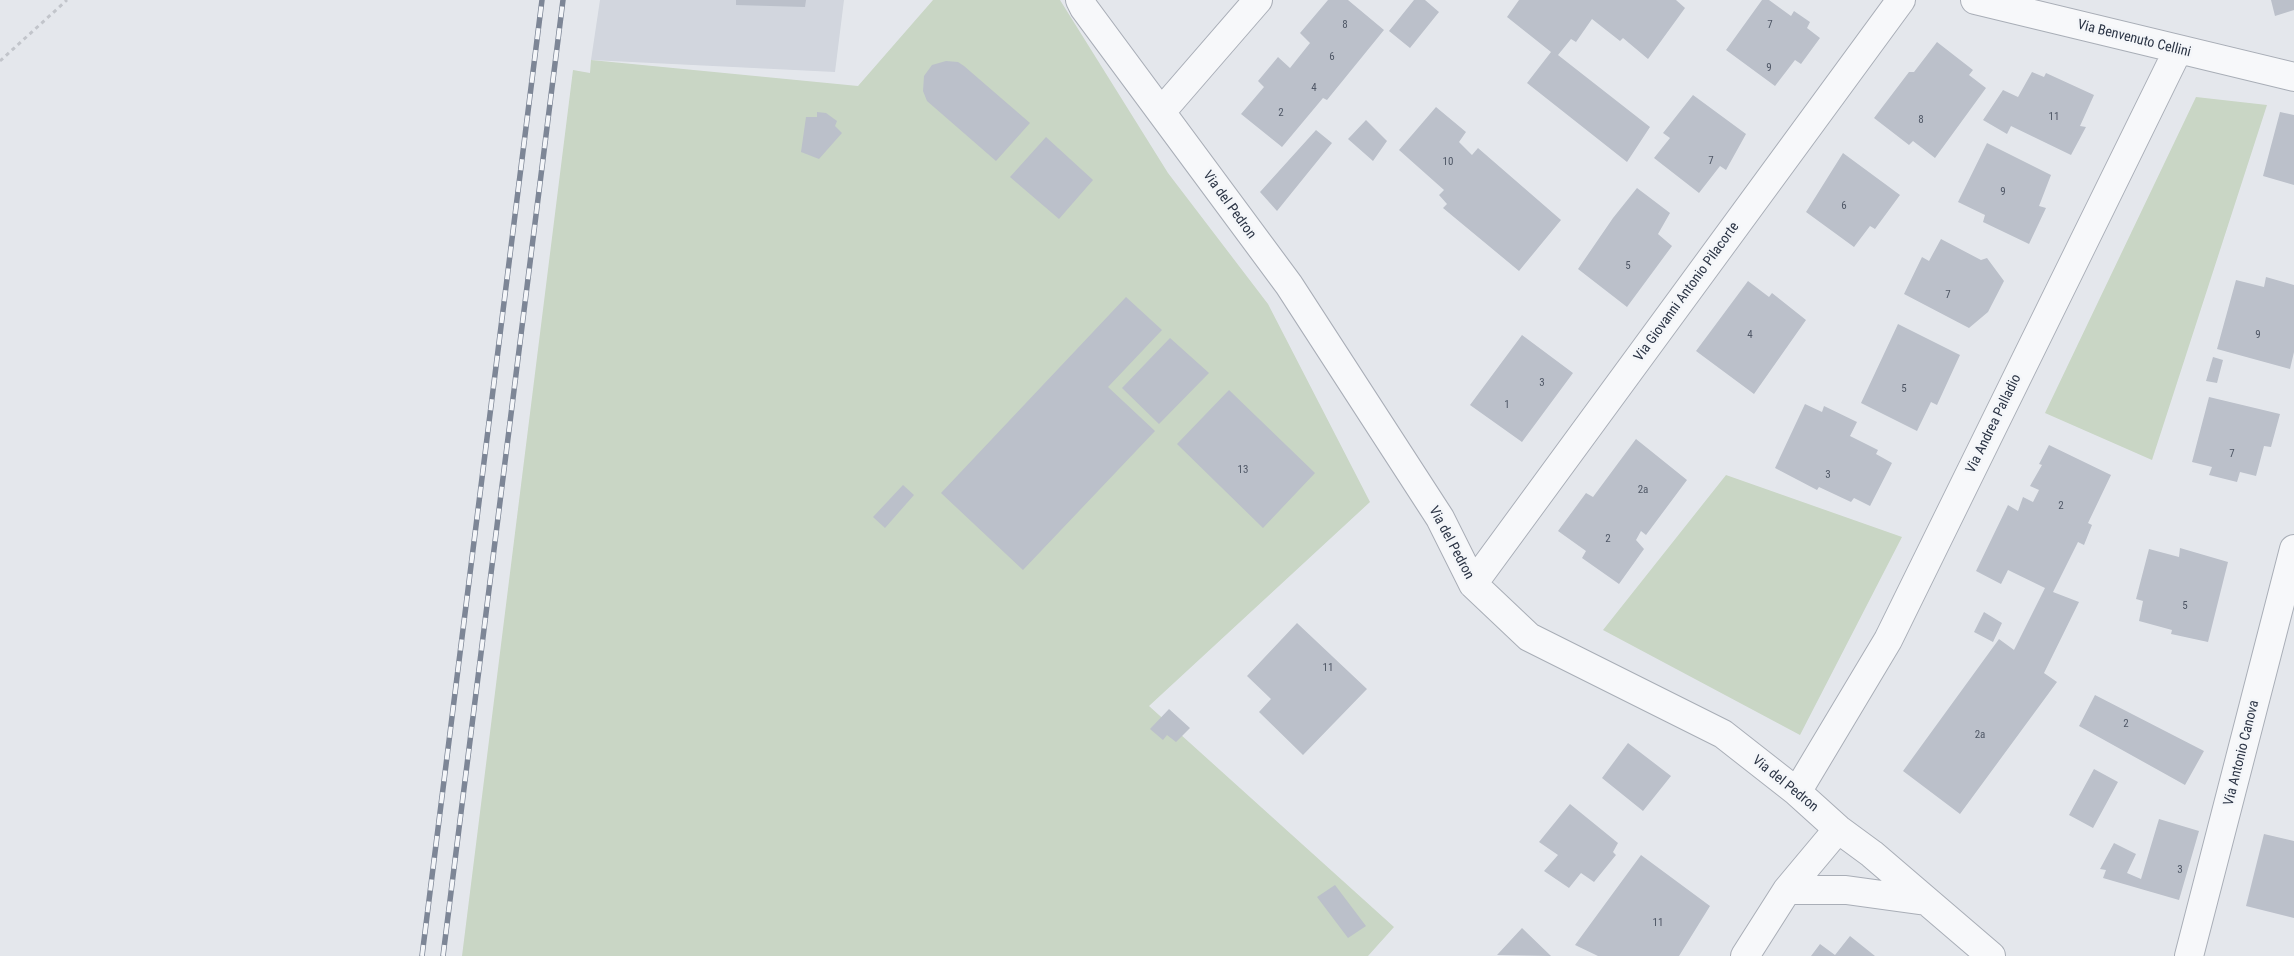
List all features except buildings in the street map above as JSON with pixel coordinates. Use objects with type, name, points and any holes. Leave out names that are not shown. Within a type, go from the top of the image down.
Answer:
[{"type":"street","name":"Via del Pedron","points":[[1080,0],[1288,285],[1440,518],[1473,584],[1529,637],[1723,734],[1797,792],[1838,829],[1872,854],[1991,956]]},
{"type":"street","points":[[1161,112],[1258,0]]},
{"type":"street","name":"Via Giovanni Antonio Pilacorte","points":[[1473,584],[1901,0]]},
{"type":"street","name":"Via Benvenuto Cellini","points":[[1975,0],[2294,77]]},
{"type":"street","name":"Via Andrea Palladio","points":[[1797,792],[1888,640],[2178,50]]},
{"type":"street","name":"Via Antonio Canova","points":[[2189,956],[2294,549]]},
{"type":"street","points":[[1745,956],[1787,890],[1838,829]]},
{"type":"street","points":[[1787,890],[1846,890],[1926,901]]},
{"type":"path","points":[[0,61],[67,0]]},
{"type":"shaded area","points":[[600,0],[844,0],[835,72],[591,60]]},
{"type":"green space","points":[[933,0],[1060,0],[1168,173],[1268,304],[1370,502],[1149,706],[1394,927],[1368,956],[462,956],[573,70],[590,73],[591,60],[858,86]]},
{"type":"green space","points":[[2196,97],[2267,105],[2152,460],[2045,413]]},
{"type":"green space","points":[[1726,475],[1902,537],[1800,735],[1603,630]]},
{"type":"railway","points":[[422,956],[542,0]]},
{"type":"railway","points":[[443,956],[563,0]]}]
